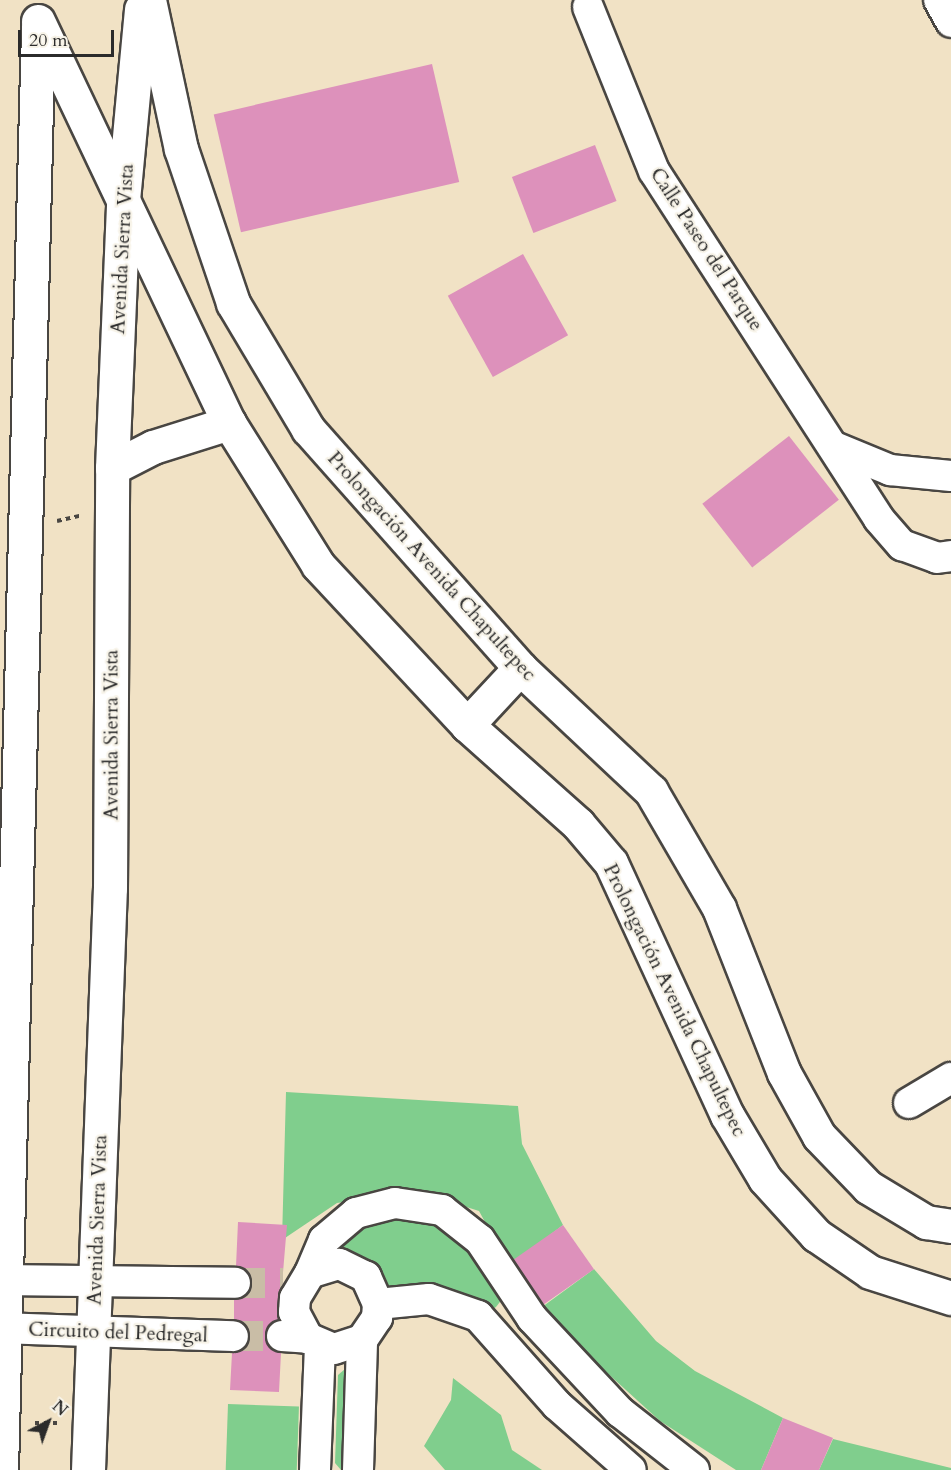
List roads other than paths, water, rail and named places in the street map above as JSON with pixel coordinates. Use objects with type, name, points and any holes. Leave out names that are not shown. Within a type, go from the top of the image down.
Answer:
[{"type":"street","name":"Avenida Sierra Vista","points":[[88,1470],[111,888],[112,468],[123,200],[142,0]]},
{"type":"street","name":"Prolongación Avenida Chapultepec","points":[[149,0],[181,148],[233,303],[309,429],[520,668],[651,791],[690,850],[719,908],[783,1073],[819,1136],[868,1187],[926,1222],[951,1226]]},
{"type":"street","points":[[939,0],[951,22]]},
{"type":"street","name":"Calle Paseo del Parque","points":[[585,2],[654,171],[834,447],[902,545],[937,558],[951,556]]},
{"type":"street","name":"Prolongación Avenida Chapultepec","points":[[39,10],[123,200],[229,423],[318,565],[467,725],[578,824],[611,863],[727,1115],[765,1179],[816,1235],[870,1272],[951,1298]]},
{"type":"street","points":[[0,1470],[3,1280],[27,527],[39,10]]},
{"type":"street","points":[[112,468],[153,447],[229,423]]},
{"type":"street","points":[[834,447],[890,470],[951,476]]},
{"type":"street","points":[[467,725],[520,668]]},
{"type":"street","points":[[909,1103],[951,1078]]},
{"type":"street","points":[[315,1470],[303,1340],[294,1312],[298,1280],[339,1224],[395,1203],[442,1210],[462,1223],[480,1240],[532,1318],[620,1412],[694,1470]]},
{"type":"street","points":[[298,1280],[339,1264],[354,1268],[366,1277],[378,1305],[377,1318],[362,1340],[349,1347],[303,1340]]},
{"type":"street","points":[[3,1280],[235,1283]]},
{"type":"street","points":[[478,1316],[505,1305],[510,1286]]},
{"type":"street","points":[[378,1305],[429,1299],[478,1316],[499,1337],[557,1406],[631,1470]]},
{"type":"street","points":[[499,1337],[507,1322],[532,1318]]},
{"type":"street","name":"Circuito del Pedregal","points":[[2,1328],[233,1336]]},
{"type":"street","points":[[358,1470],[362,1340]]},
{"type":"tunnel","points":[[235,1283],[283,1283]]},
{"type":"tunnel","points":[[233,1336],[282,1336]]}]
